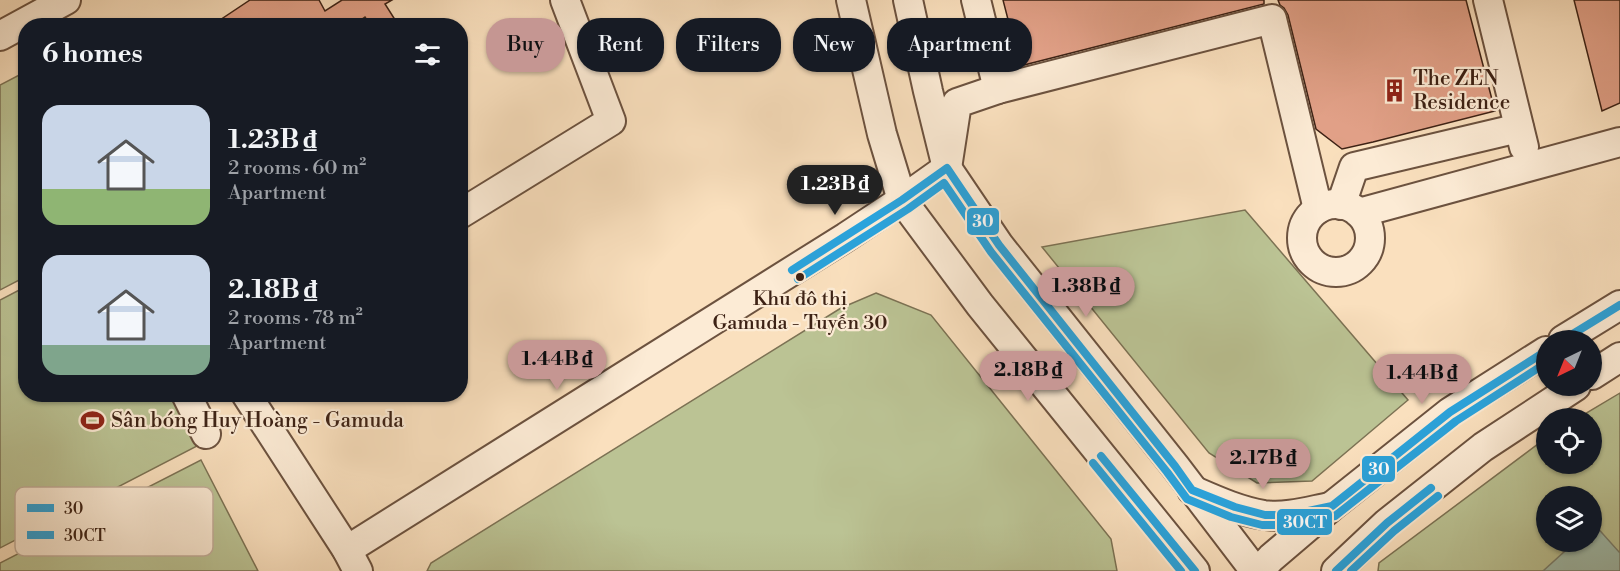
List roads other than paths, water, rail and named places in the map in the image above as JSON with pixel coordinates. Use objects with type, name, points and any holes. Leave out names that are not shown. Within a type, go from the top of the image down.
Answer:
[{"type":"street","points":[[468,209],[611,121],[565,0]]},
{"type":"street","points":[[851,0],[882,134],[902,200],[980,305],[1195,571]]},
{"type":"street","points":[[908,0],[947,168],[999,245],[1257,571],[1332,506],[1450,412],[1536,357]]},
{"type":"street","points":[[976,0],[998,88]]},
{"type":"street","points":[[1488,0],[1529,167]]},
{"type":"street","points":[[42,18],[59,11]]},
{"type":"street","points":[[251,402],[352,561],[792,270],[902,200],[947,168],[957,103],[998,88],[1272,19],[1339,209]]},
{"type":"street","points":[[0,36],[18,28]]},
{"type":"street","points":[[1339,209],[1354,167],[1519,128]]},
{"type":"street","points":[[1339,209],[1529,167],[1620,142]]},
{"type":"street","points":[[1579,330],[1620,305]]},
{"type":"street","points":[[1602,369],[1620,357]]},
{"type":"street","points":[[1336,571],[1355,560],[1388,524],[1483,447],[1561,396]]},
{"type":"street","points":[[190,402],[206,434]]},
{"type":"street","points":[[1192,490],[1234,507],[1265,515],[1289,515],[1332,506]]},
{"type":"street","points":[[1157,526],[1173,571]]},
{"type":"place","name":"The ZEN Residence","points":[[1395,90]]},
{"type":"place","name":"Khu đô thị Gamuda - Tuyến 30","points":[[800,277]]},
{"type":"place","name":"Sân bóng Huy Hoàng - Gamuda","points":[[93,420]]}]
